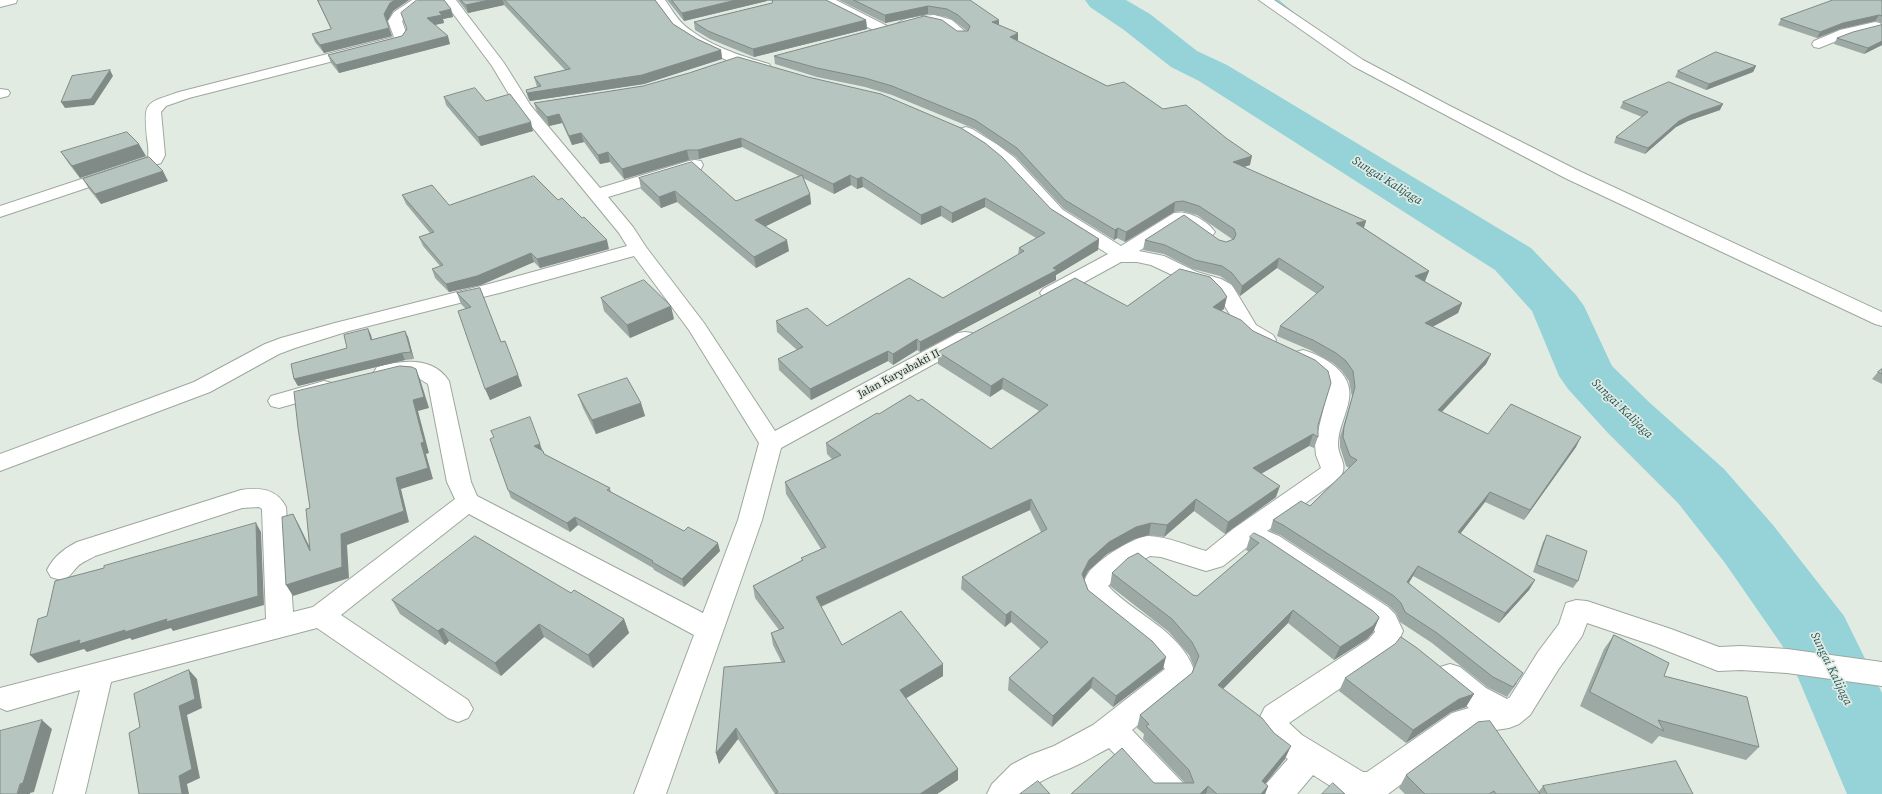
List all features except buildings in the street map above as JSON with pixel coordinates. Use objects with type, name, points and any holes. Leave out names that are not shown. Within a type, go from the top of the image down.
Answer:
[{"type":"street","points":[[0,3],[11,0]]},
{"type":"street","points":[[0,212],[155,160],[157,155],[153,112],[155,107],[161,103],[184,95],[296,68],[399,40],[401,36],[395,21],[399,15],[420,0]]},
{"type":"street","points":[[449,0],[493,57],[516,91],[532,106],[596,195],[627,231],[638,249],[698,327],[771,443],[750,520],[650,794]]},
{"type":"street","points":[[658,0],[680,28],[704,43],[738,59],[780,72]]},
{"type":"street","points":[[1265,0],[1358,63],[1445,109],[1571,174],[1882,320]]},
{"type":"street","points":[[831,3],[884,30]]},
{"type":"street","points":[[862,36],[924,19],[938,18],[952,26],[962,35]]},
{"type":"street","points":[[680,28],[695,24]]},
{"type":"street","points":[[1819,44],[1845,33],[1880,26]]},
{"type":"street","points":[[752,64],[774,58]]},
{"type":"street","points":[[717,67],[738,59]]},
{"type":"street","points":[[950,125],[968,133],[992,148],[1009,162],[1046,204],[1057,214],[1121,255],[1137,256],[1157,260],[1190,276],[1214,282],[1225,290],[1248,329],[1258,336],[1293,352],[1331,374],[1338,382],[1340,391],[1327,434],[1327,456],[1333,467],[1332,472],[1242,536],[1214,559],[1206,561],[1161,547],[1147,546],[1116,563],[1098,579],[1095,586],[1096,592],[1160,643],[1178,664],[1180,670],[1177,676],[1104,735],[1063,757],[1041,765],[1022,775],[1003,794]]},
{"type":"street","points":[[596,195],[695,165]]},
{"type":"street","points":[[1035,301],[1121,255],[1180,217],[1186,218],[1217,240]]},
{"type":"street","points":[[0,462],[202,387],[288,343],[342,327],[518,282],[638,249]]},
{"type":"street","name":"Jalan Karyabakti II","points":[[771,443],[979,331]]},
{"type":"street","points":[[279,401],[353,380],[418,367],[428,372],[438,381],[459,482],[468,502],[488,514],[710,630]]},
{"type":"street","points":[[60,570],[70,558],[86,548],[241,499],[255,497],[263,498],[270,501],[274,506],[280,626]]},
{"type":"street","points":[[7,698],[321,616],[468,502]]},
{"type":"street","points":[[1242,536],[1257,536],[1277,547],[1378,615],[1400,638],[1386,639],[1378,648],[1275,716],[1272,725],[1291,745],[1360,787],[1372,786],[1462,722],[1509,715],[1525,699],[1548,661],[1572,628],[1576,611],[1587,612],[1609,619],[1718,659],[1742,658],[1787,661],[1880,674]]},
{"type":"street","points":[[321,616],[458,709]]},
{"type":"street","points":[[1433,662],[1476,697],[1509,715]]},
{"type":"street","points":[[69,794],[99,673]]},
{"type":"street","points":[[1111,729],[1173,794]]},
{"type":"street","points":[[1277,794],[1309,757]]},
{"type":"waterway","name":"Sungai Kalijaga","points":[[1102,0],[1137,22],[1184,59],[1213,73],[1513,259],[1557,306],[1588,376],[1628,417],[1701,486],[1749,544],[1818,638],[1882,780]]},
{"type":"waterway","points":[[1275,0],[1294,15]]}]
